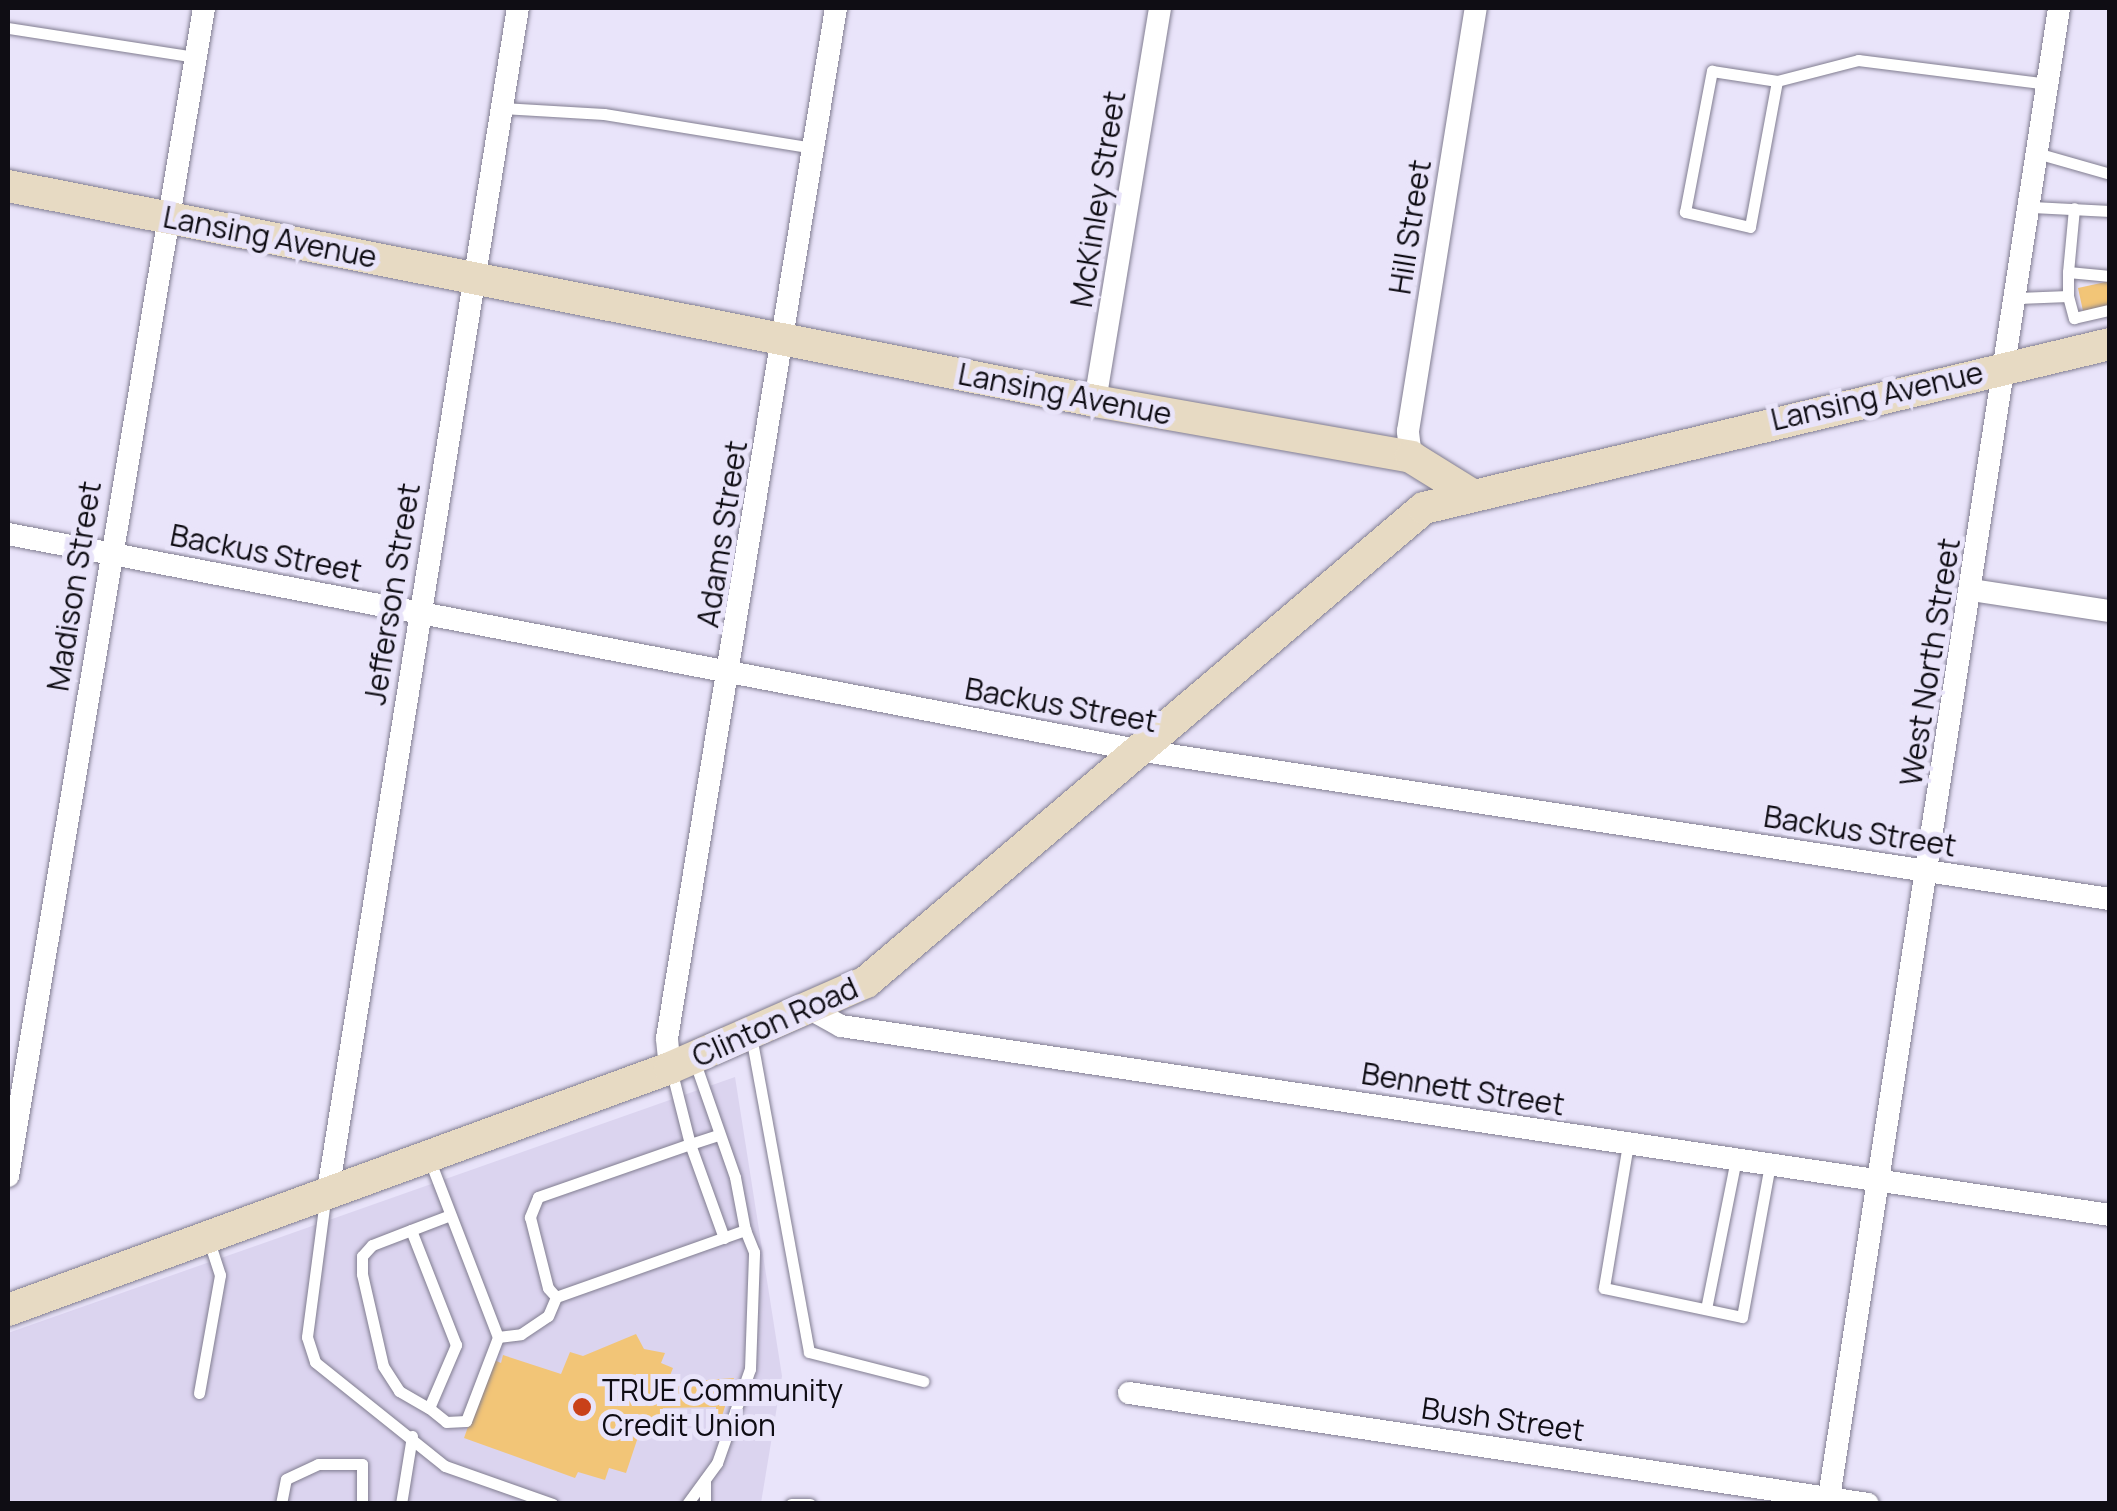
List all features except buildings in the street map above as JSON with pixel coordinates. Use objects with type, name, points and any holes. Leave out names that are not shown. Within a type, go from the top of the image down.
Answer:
[{"type":"main road","name":"Lansing Avenue","points":[[8,186],[1095,401],[1412,457],[1470,494],[2110,344]]},
{"type":"main road","name":"Clinton Road","points":[[8,1310],[682,1064],[812,1010],[885,969],[1398,527],[1424,508],[1470,494]]},
{"type":"street","name":"Madison Street","points":[[8,1176],[204,8]]},
{"type":"street","name":"Jefferson Street","points":[[328,1191],[518,8]]},
{"type":"street","name":"Adams Street","points":[[682,1064],[666,1038],[730,674],[836,8]]},
{"type":"street","name":"McKinley Street","points":[[1095,401],[1160,8]]},
{"type":"street","name":"Hill Street","points":[[1412,457],[1408,431],[1476,8]]},
{"type":"street","name":"West North Street","points":[[1829,1501],[2060,8]]},
{"type":"street","name":"Backus Street","points":[[8,534],[1137,750],[2110,899]]},
{"type":"street","points":[[1972,590],[2110,610]]},
{"type":"street","name":"Bennett Street","points":[[812,1010],[842,1026],[2110,1215]]},
{"type":"street","name":"Bush Street","points":[[1129,1393],[1868,1504]]},
{"type":"lane","points":[[8,28],[196,56]]},
{"type":"lane","points":[[1777,80],[1750,227],[1685,212],[1712,71],[1777,80],[1858,60],[2048,84]]},
{"type":"lane","points":[[502,108],[604,114],[814,148]]},
{"type":"lane","points":[[2040,154],[2110,174]]},
{"type":"lane","points":[[2032,207],[2110,211]]},
{"type":"lane","points":[[2074,208],[2068,272],[2068,296],[2074,318],[2110,310]]},
{"type":"lane","points":[[2068,272],[2110,276]]},
{"type":"lane","points":[[2018,298],[2068,296]]},
{"type":"lane","points":[[751,1036],[809,1352],[924,1381]]},
{"type":"lane","points":[[682,1064],[718,1135],[740,1196],[745,1230],[754,1252],[750,1369],[717,1463],[688,1504]]},
{"type":"lane","points":[[682,1064],[690,1144],[724,1238]]},
{"type":"lane","points":[[498,1337],[521,1334],[548,1316],[556,1297],[530,1218],[538,1197],[718,1135]]},
{"type":"lane","points":[[1628,1144],[1604,1288],[1742,1316],[1770,1164]]},
{"type":"lane","points":[[428,1155],[446,1216],[498,1337],[466,1421],[446,1422],[398,1391],[383,1366],[380,1332],[362,1274],[362,1256],[372,1245],[446,1216]]},
{"type":"lane","points":[[1706,1310],[1736,1159]]},
{"type":"lane","points":[[328,1191],[307,1337],[315,1362],[445,1466],[553,1504]]},
{"type":"lane","points":[[411,1230],[456,1345],[429,1408]]},
{"type":"lane","points":[[556,1297],[745,1230]]},
{"type":"lane","points":[[199,1393],[220,1275],[207,1236]]},
{"type":"lane","points":[[401,1504],[412,1436]]},
{"type":"lane","points":[[281,1504],[286,1479],[318,1464],[362,1464],[362,1504]]},
{"type":"lane","points":[[704,1480],[705,1504]]},
{"type":"lane","points":[[792,1504],[810,1504]]},
{"type":"shaded area","points":[[735,1077],[782,1376],[761,1503],[8,1503],[8,1333]]},
{"type":"place","name":"TRUE Community Credit Union","points":[[582,1407]]}]
